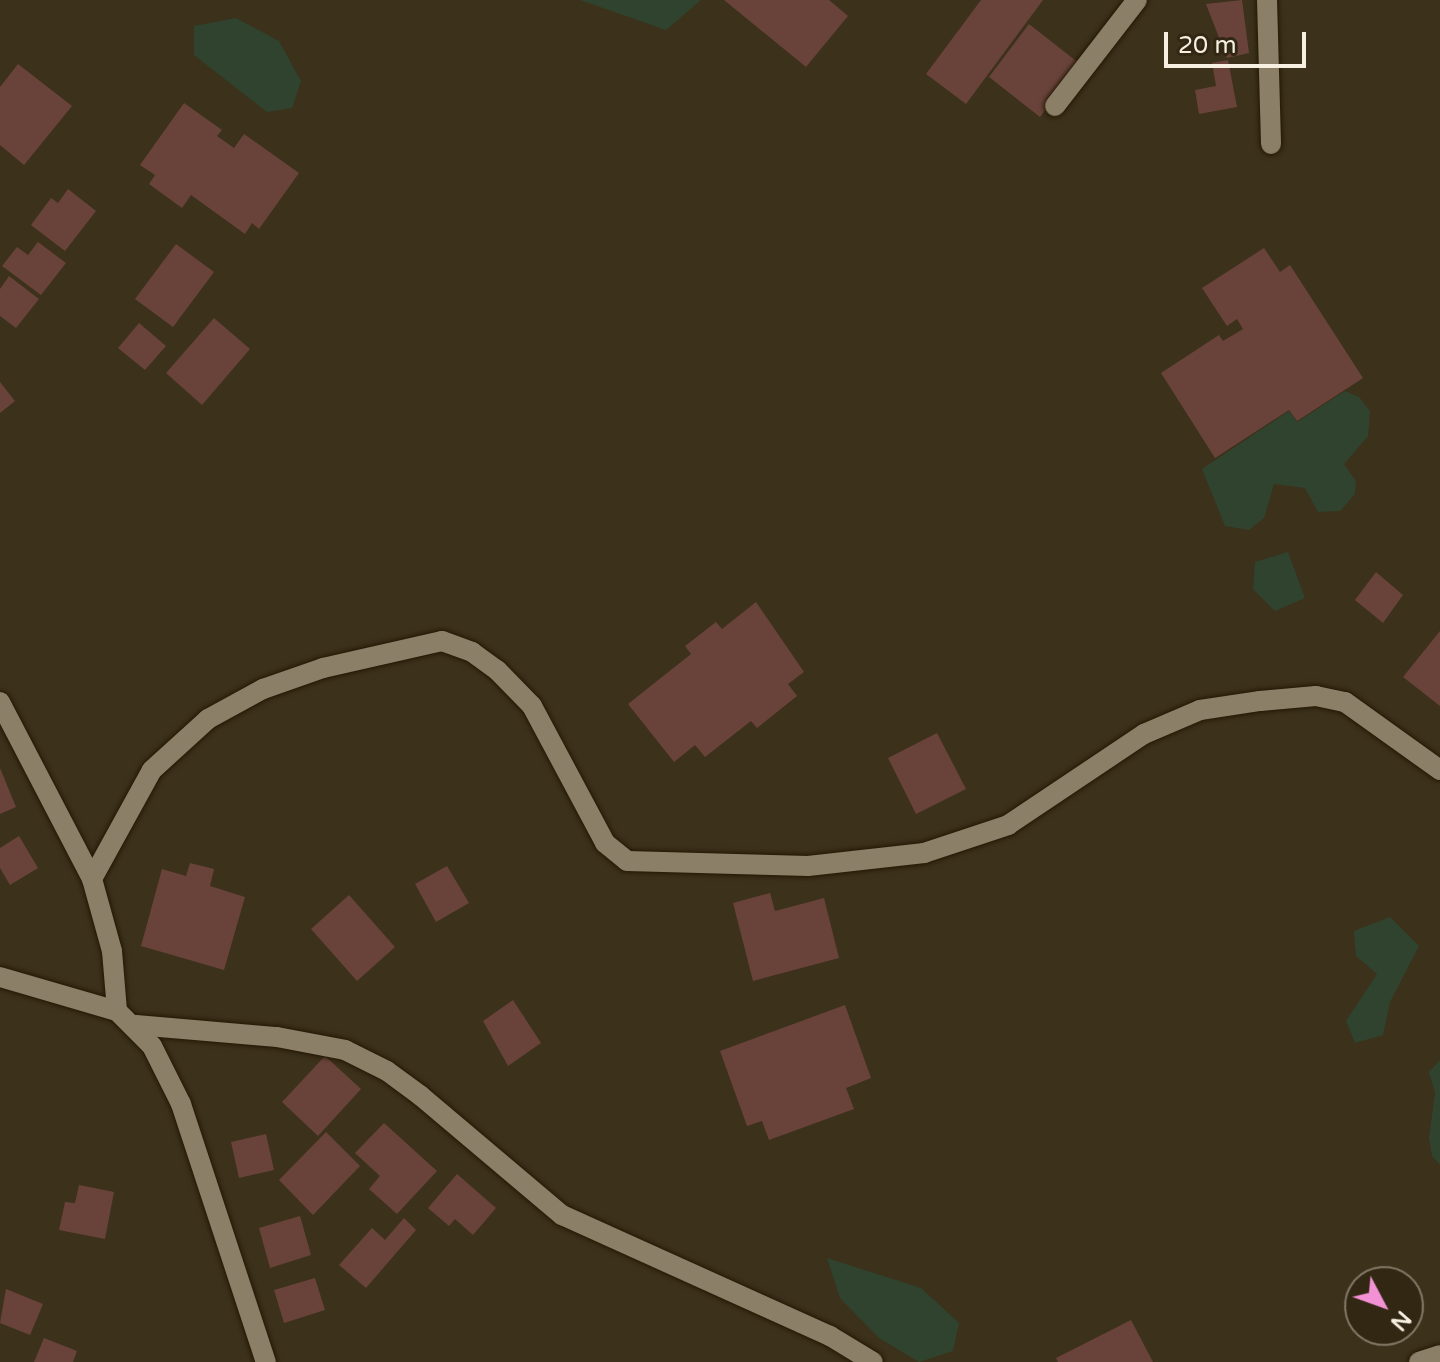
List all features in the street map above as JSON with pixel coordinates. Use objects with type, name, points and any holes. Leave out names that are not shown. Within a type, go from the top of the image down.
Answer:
[{"type":"street","points":[[1055,106],[1137,0]]},
{"type":"street","points":[[1267,0],[1271,144]]},
{"type":"street","points":[[92,879],[152,770],[208,719],[263,689],[323,668],[442,641],[472,652],[497,670],[532,706],[605,843],[627,861],[808,866],[924,853],[1008,825],[1144,734],[1200,710],[1260,701],[1316,696],[1345,702],[1440,770]]},
{"type":"street","points":[[0,702],[92,879],[112,951],[117,1011]]},
{"type":"street","points":[[0,977],[117,1011],[136,1025],[181,1104],[266,1362]]},
{"type":"street","points":[[136,1025],[277,1037],[345,1050],[387,1071],[421,1096],[562,1215],[830,1336],[873,1362]]},
{"type":"street","points":[[1419,1362],[1440,1355]]},
{"type":"green space","points":[[580,0],[700,0],[700,1],[666,30]]},
{"type":"green space","points":[[236,18],[279,41],[301,81],[292,108],[267,112],[194,55],[194,26]]},
{"type":"green space","points":[[1345,391],[1359,397],[1370,411],[1368,436],[1344,464],[1356,481],[1355,494],[1340,511],[1318,512],[1305,488],[1274,484],[1264,518],[1249,530],[1225,526],[1202,469],[1289,411],[1297,422]]},
{"type":"green space","points":[[1288,552],[1305,598],[1275,611],[1253,589],[1255,562]]},
{"type":"green space","points":[[1390,917],[1419,946],[1390,1002],[1383,1035],[1355,1043],[1346,1021],[1377,974],[1356,956],[1354,931]]},
{"type":"green space","points":[[1440,1060],[1440,1165],[1432,1156],[1429,1138],[1435,1093],[1429,1072]]},
{"type":"green space","points":[[827,1258],[921,1288],[959,1323],[953,1351],[919,1362],[879,1338],[840,1298]]},
{"type":"building","points":[[724,0],[829,0],[848,16],[806,67]]},
{"type":"building","points":[[981,0],[1043,0],[966,104],[926,74]]},
{"type":"building","points":[[1242,0],[1249,53],[1227,58],[1206,4]]},
{"type":"building","points":[[1029,24],[1080,64],[1040,117],[989,77]]},
{"type":"building","points":[[1228,60],[1237,107],[1199,114],[1195,90],[1216,86],[1212,63]]},
{"type":"building","points":[[18,64],[72,106],[24,165],[0,145],[0,87]]},
{"type":"building","points":[[184,103],[222,130],[217,136],[234,148],[244,134],[299,173],[259,229],[252,223],[245,234],[191,195],[182,208],[149,184],[155,175],[140,165]]},
{"type":"building","points":[[68,189],[96,211],[65,251],[31,225],[51,198],[58,203]]},
{"type":"building","points":[[38,242],[66,263],[41,295],[2,266],[17,247],[28,255]]},
{"type":"building","points":[[176,244],[214,272],[173,327],[135,299]]},
{"type":"building","points":[[1264,248],[1280,272],[1290,265],[1363,378],[1297,421],[1289,410],[1215,458],[1161,373],[1219,335],[1223,341],[1243,329],[1237,319],[1227,326],[1202,288]]},
{"type":"building","points":[[9,276],[39,299],[16,328],[0,316],[0,289]]},
{"type":"building","points":[[214,318],[250,349],[202,405],[166,373]]},
{"type":"building","points":[[139,323],[166,346],[145,370],[118,348]]},
{"type":"building","points":[[0,382],[15,401],[0,413]]},
{"type":"building","points":[[1376,572],[1403,595],[1383,623],[1355,600]]},
{"type":"building","points":[[756,602],[804,672],[788,684],[797,696],[757,728],[751,721],[705,757],[695,745],[674,762],[628,704],[691,654],[685,646],[716,622],[722,629]]},
{"type":"building","points":[[1440,631],[1440,706],[1403,677]]},
{"type":"building","points":[[937,733],[966,789],[916,814],[888,758]]},
{"type":"building","points":[[0,768],[16,807],[0,814]]},
{"type":"building","points":[[19,836],[38,868],[10,885],[0,868],[0,848]]},
{"type":"building","points":[[190,863],[214,869],[210,886],[245,897],[224,970],[141,946],[162,869],[186,876]]},
{"type":"building","points":[[447,866],[469,903],[436,922],[415,884]]},
{"type":"building","points":[[770,893],[775,911],[824,898],[839,958],[753,981],[733,903]]},
{"type":"building","points":[[349,895],[395,947],[357,981],[311,929]]},
{"type":"building","points":[[513,1000],[541,1043],[508,1066],[483,1021]]},
{"type":"building","points":[[845,1005],[871,1078],[846,1088],[854,1109],[769,1140],[762,1121],[747,1126],[720,1051]]},
{"type":"building","points":[[325,1056],[361,1089],[318,1136],[282,1102]]},
{"type":"building","points":[[384,1123],[437,1171],[397,1214],[369,1189],[380,1176],[355,1153]]},
{"type":"building","points":[[326,1132],[360,1166],[313,1215],[279,1180]]},
{"type":"building","points":[[266,1134],[274,1170],[239,1178],[231,1142]]},
{"type":"building","points":[[457,1174],[496,1208],[473,1235],[455,1219],[449,1226],[428,1208]]},
{"type":"building","points":[[79,1185],[114,1192],[105,1239],[59,1230],[65,1202],[75,1203]]},
{"type":"building","points":[[300,1216],[311,1255],[270,1268],[259,1228]]},
{"type":"building","points":[[404,1218],[416,1230],[366,1288],[339,1265],[372,1228],[385,1240]]},
{"type":"building","points":[[315,1278],[325,1310],[284,1323],[274,1290]]},
{"type":"building","points":[[6,1289],[43,1304],[30,1335],[0,1323]]},
{"type":"building","points":[[1131,1320],[1153,1362],[1058,1362],[1056,1358]]},
{"type":"building","points":[[44,1338],[77,1351],[73,1362],[34,1362]]}]
